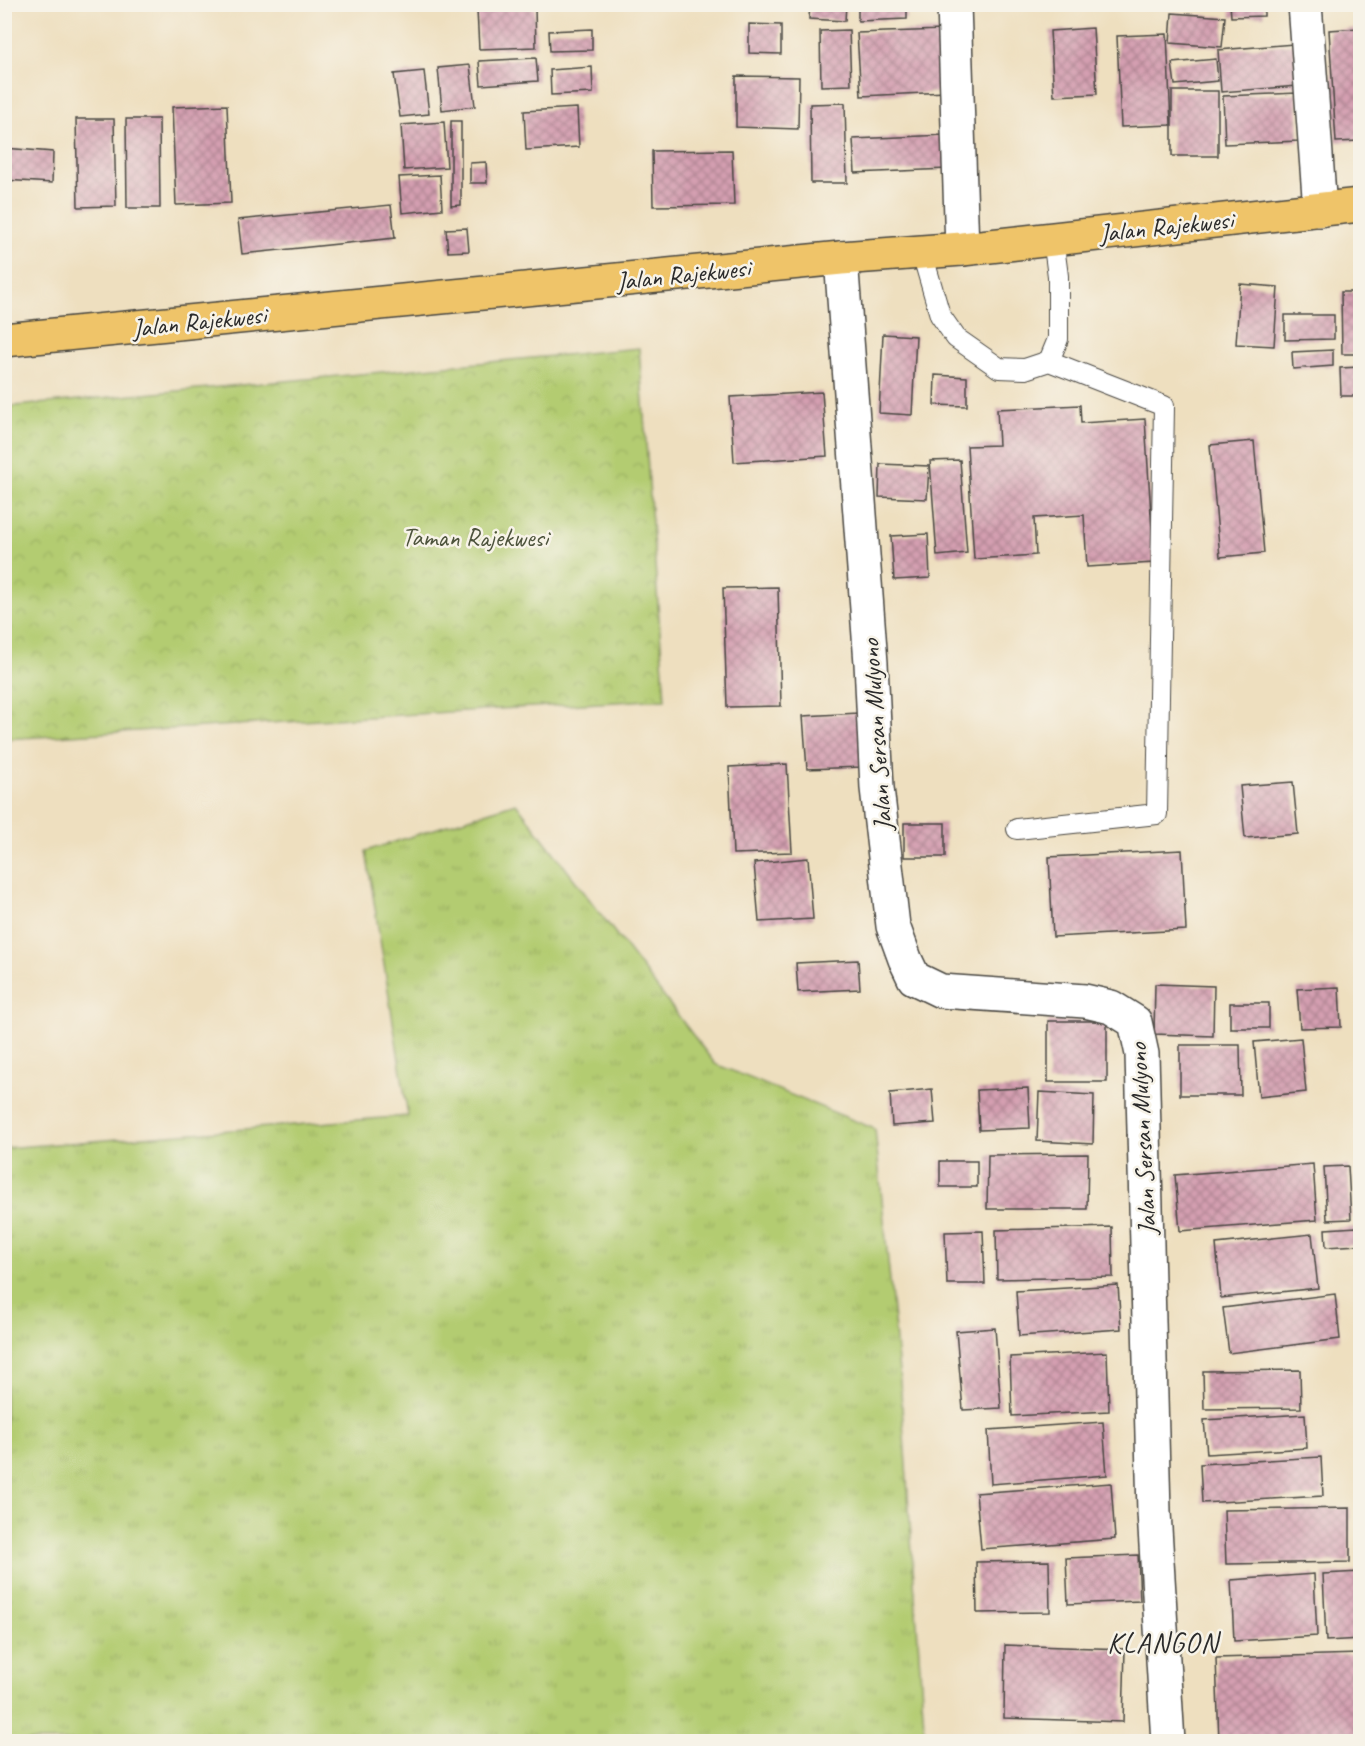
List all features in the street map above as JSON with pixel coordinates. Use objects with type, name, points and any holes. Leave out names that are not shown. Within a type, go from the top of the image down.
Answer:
[{"type":"highway","name":"Jalan Rajekwesi","points":[[4,340],[841,258],[922,253],[1360,205]]},
{"type":"street","points":[[954,4],[962,249]]},
{"type":"street","points":[[1305,4],[1320,210]]},
{"type":"street","name":"Jalan Sersan Mulyono","points":[[841,258],[871,663],[877,788],[893,926],[905,958],[914,978],[941,991],[1085,1001],[1111,1007],[1135,1022],[1142,1054],[1154,1512],[1168,1742]]},
{"type":"lane","points":[[1049,361],[1058,339],[1058,276],[1053,239]]},
{"type":"lane","points":[[922,253],[940,315],[956,338],[999,368],[1025,369],[1049,361],[1164,406],[1157,814],[1017,829]]},
{"type":"green space","name":"Taman Rajekwesi","points":[[639,348],[665,699],[5,739],[5,407]]},
{"type":"green space","points":[[516,803],[715,1064],[875,1129],[901,1392],[925,1741],[5,1741],[5,1148],[408,1116],[366,851]]},
{"type":"building","points":[[810,4],[846,4],[845,21],[809,19]]},
{"type":"building","points":[[858,4],[907,4],[907,19],[858,21]]},
{"type":"building","points":[[1230,4],[1264,4],[1264,16],[1231,17]]},
{"type":"building","points":[[535,8],[536,47],[479,49],[477,10]]},
{"type":"building","points":[[1172,13],[1225,17],[1222,47],[1170,43]]},
{"type":"building","points":[[749,24],[781,25],[781,54],[749,53]]},
{"type":"building","points":[[1093,28],[1097,94],[1054,96],[1050,31]]},
{"type":"building","points":[[1360,28],[1360,141],[1336,142],[1329,30]]},
{"type":"building","points":[[592,29],[592,50],[550,51],[549,31]]},
{"type":"building","points":[[849,30],[851,85],[821,86],[820,31]]},
{"type":"building","points":[[943,30],[946,92],[861,96],[857,33]]},
{"type":"building","points":[[1167,34],[1171,125],[1121,127],[1117,36]]},
{"type":"building","points":[[1294,44],[1298,86],[1221,92],[1218,50]]},
{"type":"building","points":[[536,58],[538,81],[481,85],[479,61]]},
{"type":"building","points":[[1216,59],[1218,81],[1175,85],[1172,63]]},
{"type":"building","points":[[470,65],[475,106],[442,110],[438,68]]},
{"type":"building","points":[[592,67],[593,93],[551,95],[550,70]]},
{"type":"building","points":[[424,71],[429,114],[400,117],[394,74]]},
{"type":"building","points":[[736,76],[799,77],[798,129],[736,127]]},
{"type":"building","points":[[1172,91],[1218,91],[1218,156],[1172,156]]},
{"type":"building","points":[[1297,93],[1299,141],[1225,144],[1223,96]]},
{"type":"building","points":[[845,103],[847,183],[811,183],[810,104]]},
{"type":"building","points":[[227,105],[231,203],[176,205],[172,107]]},
{"type":"building","points":[[577,108],[579,147],[526,150],[524,111]]},
{"type":"building","points":[[76,119],[114,119],[116,206],[78,207]]},
{"type":"building","points":[[126,119],[159,119],[160,208],[127,208]]},
{"type":"building","points":[[451,121],[461,121],[461,205],[451,206]]},
{"type":"building","points":[[444,122],[447,167],[404,170],[401,125]]},
{"type":"building","points":[[945,135],[947,169],[855,173],[853,139]]},
{"type":"building","points":[[4,148],[53,152],[52,183],[4,180]]},
{"type":"building","points":[[732,150],[734,205],[653,206],[652,151]]},
{"type":"building","points":[[486,162],[487,183],[470,183],[470,163]]},
{"type":"building","points":[[440,175],[442,209],[402,213],[399,177]]},
{"type":"building","points":[[391,205],[395,238],[242,254],[238,220]]},
{"type":"building","points":[[467,228],[469,251],[448,252],[446,229]]},
{"type":"building","points":[[1240,284],[1278,287],[1274,346],[1236,344]]},
{"type":"building","points":[[1341,292],[1360,292],[1360,354],[1342,354]]},
{"type":"building","points":[[1285,315],[1334,315],[1334,339],[1285,340]]},
{"type":"building","points":[[883,334],[916,336],[912,415],[879,413]]},
{"type":"building","points":[[1333,350],[1333,366],[1293,369],[1292,352]]},
{"type":"building","points":[[1360,367],[1360,396],[1341,396],[1340,368]]},
{"type":"building","points":[[935,375],[967,377],[967,406],[934,405]]},
{"type":"building","points":[[822,392],[827,456],[734,462],[730,397]]},
{"type":"building","points":[[1080,405],[1081,423],[1145,419],[1154,563],[1087,567],[1084,515],[1034,518],[1036,555],[974,559],[967,446],[999,445],[997,409]]},
{"type":"building","points":[[1254,441],[1264,553],[1220,557],[1210,445]]},
{"type":"building","points":[[960,460],[967,553],[937,556],[930,461]]},
{"type":"building","points":[[880,464],[929,466],[927,499],[879,497]]},
{"type":"building","points":[[928,534],[930,578],[894,580],[891,536]]},
{"type":"building","points":[[778,587],[781,706],[727,707],[723,588]]},
{"type":"building","points":[[859,713],[862,767],[807,769],[803,716]]},
{"type":"building","points":[[787,764],[792,852],[733,854],[729,767]]},
{"type":"building","points":[[1293,782],[1298,834],[1245,838],[1240,786]]},
{"type":"building","points":[[904,823],[945,823],[945,857],[904,857]]},
{"type":"building","points":[[1182,850],[1186,930],[1053,937],[1049,857]]},
{"type":"building","points":[[808,858],[813,919],[759,922],[754,863]]},
{"type":"building","points":[[858,960],[860,989],[798,992],[796,963]]},
{"type":"building","points":[[1155,984],[1214,986],[1213,1036],[1154,1034]]},
{"type":"building","points":[[1339,987],[1341,1027],[1300,1028],[1297,989]]},
{"type":"building","points":[[1230,1003],[1269,1003],[1269,1028],[1230,1028]]},
{"type":"building","points":[[1048,1021],[1107,1021],[1107,1082],[1048,1082]]},
{"type":"building","points":[[1301,1038],[1306,1092],[1259,1097],[1254,1042]]},
{"type":"building","points":[[1180,1045],[1240,1045],[1241,1095],[1180,1095]]},
{"type":"building","points":[[1028,1088],[1030,1128],[979,1130],[977,1090]]},
{"type":"building","points":[[932,1089],[935,1123],[892,1126],[890,1093]]},
{"type":"building","points":[[1039,1092],[1094,1095],[1093,1144],[1037,1141]]},
{"type":"building","points":[[1088,1154],[1087,1209],[987,1209],[988,1155]]},
{"type":"building","points":[[940,1161],[977,1161],[977,1187],[940,1187]]},
{"type":"building","points":[[1313,1164],[1317,1220],[1180,1231],[1175,1175]]},
{"type":"building","points":[[1348,1166],[1351,1219],[1327,1220],[1324,1167]]},
{"type":"building","points":[[1112,1227],[1113,1277],[997,1279],[996,1230]]},
{"type":"building","points":[[1357,1227],[1358,1245],[1326,1247],[1325,1229]]},
{"type":"building","points":[[983,1231],[985,1284],[947,1284],[945,1232]]},
{"type":"building","points":[[1312,1234],[1318,1288],[1221,1298],[1216,1244]]},
{"type":"building","points":[[1118,1285],[1121,1329],[1019,1336],[1016,1291]]},
{"type":"building","points":[[1335,1294],[1340,1339],[1229,1353],[1223,1308]]},
{"type":"building","points":[[995,1328],[1001,1408],[963,1410],[956,1331]]},
{"type":"building","points":[[1107,1352],[1109,1411],[1012,1416],[1010,1357]]},
{"type":"building","points":[[1300,1370],[1301,1408],[1204,1409],[1203,1371]]},
{"type":"building","points":[[1305,1414],[1307,1448],[1207,1454],[1204,1420]]},
{"type":"building","points":[[1103,1422],[1107,1475],[991,1484],[988,1430]]},
{"type":"building","points":[[1321,1457],[1323,1496],[1202,1503],[1200,1464]]},
{"type":"building","points":[[1111,1483],[1115,1539],[981,1549],[976,1493]]},
{"type":"building","points":[[1350,1508],[1350,1562],[1226,1564],[1224,1510]]},
{"type":"building","points":[[1138,1555],[1140,1601],[1068,1604],[1066,1558]]},
{"type":"building","points":[[1049,1561],[1050,1612],[977,1613],[976,1562]]},
{"type":"building","points":[[1360,1572],[1360,1639],[1326,1641],[1323,1574]]},
{"type":"building","points":[[1314,1574],[1317,1636],[1234,1641],[1231,1580]]},
{"type":"building","points":[[1005,1645],[1125,1649],[1123,1722],[1004,1718]]},
{"type":"building","points":[[1360,1654],[1360,1742],[1219,1742],[1216,1658]]},
{"type":"district","name":"KLANGON","points":[[1163,1642]]}]
